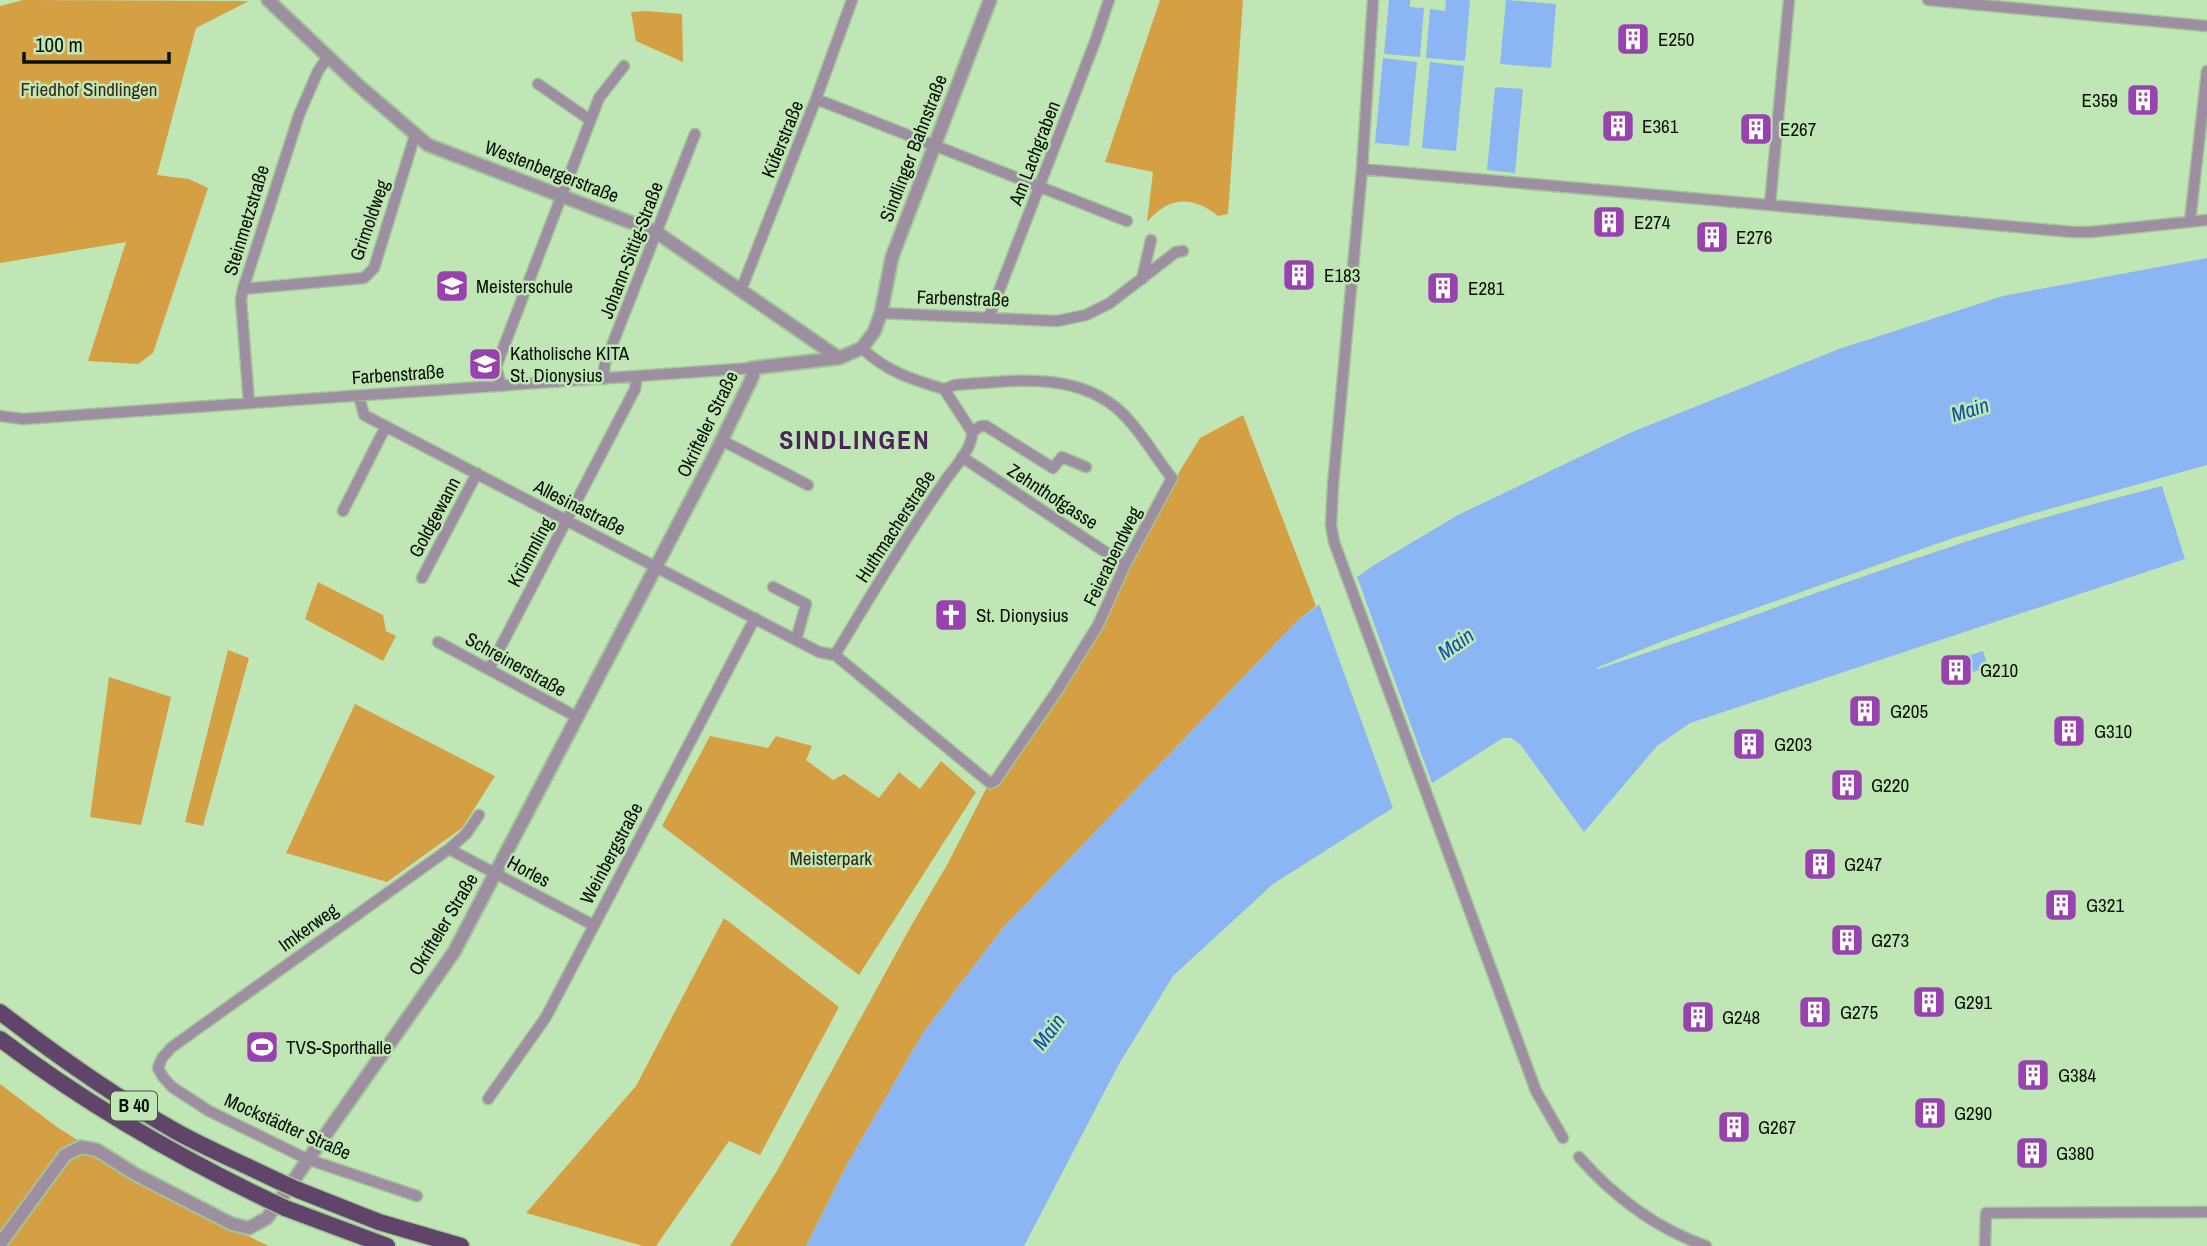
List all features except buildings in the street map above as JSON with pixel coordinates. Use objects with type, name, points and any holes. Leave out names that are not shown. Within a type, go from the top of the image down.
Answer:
[{"type":"highway","name":"B 40","points":[[0,1012],[134,1107],[179,1133],[278,1181],[379,1222],[461,1246]]},
{"type":"highway","name":"B 40","points":[[0,1039],[73,1093],[168,1150],[285,1208],[387,1246]]},
{"type":"street","name":"Küferstraße","points":[[741,290],[852,0]]},
{"type":"street","name":"Sindlinger Bahnstraße","points":[[881,313],[892,257],[990,0]]},
{"type":"street","name":"Am Lachgraben","points":[[989,317],[1109,0]]},
{"type":"street","points":[[1373,0],[1362,169],[1336,440],[1331,526],[1334,542],[1479,941],[1536,1091],[1563,1138]]},
{"type":"street","points":[[1770,204],[1789,0]]},
{"type":"street","points":[[1928,0],[2207,26]]},
{"type":"street","name":"Westenbergerstraße","points":[[271,1],[328,57],[428,145],[656,232],[839,358]]},
{"type":"street","name":"Steinmetzstraße","points":[[249,403],[241,300],[243,289],[299,115],[318,71],[328,57]]},
{"type":"street","points":[[501,386],[496,367],[561,195],[599,98],[624,65]]},
{"type":"street","points":[[2190,222],[2207,71]]},
{"type":"street","points":[[538,84],[590,120]]},
{"type":"street","points":[[816,99],[1127,221]]},
{"type":"street","name":"Johann-Sittig-Straße","points":[[603,379],[605,363],[695,134]]},
{"type":"street","name":"Grimoldweg","points":[[243,289],[364,278],[374,268],[415,135]]},
{"type":"street","points":[[1362,169],[2073,232],[2207,220]]},
{"type":"street","points":[[1142,279],[1151,240]]},
{"type":"street","name":"Farbenstraße","points":[[881,313],[1057,321],[1086,315],[1110,303],[1176,252],[1183,251]]},
{"type":"street","points":[[881,313],[874,332],[862,348],[887,368],[910,380],[944,389],[972,432],[986,426],[1053,468],[1062,457],[1086,467]]},
{"type":"street","name":"Farbenstraße","points":[[0,416],[23,419],[752,368],[839,358],[862,348]]},
{"type":"street","name":"Okrifteler Straße","points":[[0,1244],[65,1155],[81,1147],[97,1150],[144,1179],[242,1228],[254,1226],[267,1218],[454,952],[657,566],[750,382],[752,368]]},
{"type":"street","name":"Krümmling","points":[[489,669],[635,389],[637,376]]},
{"type":"street","name":"Feierabendweg","points":[[944,389],[955,385],[1048,380],[1094,394],[1123,414],[1172,478],[1125,565],[1098,625],[1065,680],[995,781],[987,782]]},
{"type":"street","name":"Allesinastraße","points":[[359,396],[364,415],[819,652],[835,655],[987,782]]},
{"type":"street","points":[[343,511],[386,426]]},
{"type":"street","name":"Huthmacherstraße","points":[[835,655],[910,532],[962,457],[972,432]]},
{"type":"street","points":[[721,440],[808,485]]},
{"type":"street","name":"Zehnthofgasse","points":[[962,457],[1125,565]]},
{"type":"street","name":"Goldgewann","points":[[422,578],[477,473]]},
{"type":"street","points":[[773,587],[806,604],[796,640]]},
{"type":"street","name":"Weinbergstraße","points":[[488,1099],[546,1017],[755,618]]},
{"type":"street","name":"Schreinerstraße","points":[[438,642],[577,717]]},
{"type":"street","name":"Imkerweg","points":[[158,1068],[162,1058],[172,1047],[449,849],[466,834],[479,814]]},
{"type":"street","name":"Horles","points":[[449,849],[593,925]]},
{"type":"street","name":"Mockstädter Straße","points":[[158,1068],[172,1087],[209,1111],[307,1159],[416,1196]]},
{"type":"street","points":[[1579,1157],[1604,1185],[1632,1208],[1674,1233],[1706,1246]]},
{"type":"street","points":[[1985,1246],[1986,1213],[2207,1212]]},
{"type":"green space","name":"Friedhof Sindlingen","points":[[23,0],[249,1],[196,28],[157,175],[189,179],[208,188],[153,353],[138,364],[88,361],[126,242],[0,263],[0,6]]},
{"type":"green space","points":[[1160,0],[1243,0],[1228,214],[1218,216],[1199,205],[1181,202],[1164,208],[1147,222],[1153,172],[1105,162]]},
{"type":"green space","points":[[631,12],[682,14],[683,62],[636,41]]},
{"type":"green space","points":[[1243,415],[1316,606],[1298,620],[1003,928],[923,1033],[848,1163],[806,1246],[730,1246],[778,1169],[947,865],[988,785],[1027,742],[1200,438]]},
{"type":"green space","points":[[318,582],[383,615],[386,631],[396,636],[383,661],[305,619]]},
{"type":"green space","points":[[228,650],[249,658],[203,826],[185,822]]},
{"type":"green space","points":[[109,677],[171,697],[141,825],[90,817]]},
{"type":"green space","points":[[355,704],[495,776],[462,828],[387,882],[286,853]]},
{"type":"green space","name":"Meisterpark","points":[[710,736],[768,748],[776,736],[812,746],[806,760],[833,780],[844,774],[879,798],[899,772],[920,789],[941,761],[976,792],[859,975],[662,826]]},
{"type":"green space","points":[[724,918],[839,1007],[760,1155],[729,1141],[656,1246],[643,1246],[526,1213],[636,1086]]},
{"type":"green space","points":[[0,1084],[57,1127],[172,1200],[269,1246],[0,1246]]},
{"type":"water","points":[[1389,0],[1410,0],[1410,7],[1424,8],[1420,57],[1384,54]]},
{"type":"water","points":[[1446,0],[1470,0],[1465,61],[1426,58],[1430,9],[1445,11]]},
{"type":"water","points":[[1506,0],[1556,4],[1551,68],[1500,64]]},
{"type":"water","points":[[1383,58],[1417,62],[1409,146],[1375,143]]},
{"type":"water","points":[[1430,62],[1464,66],[1456,151],[1422,148]]},
{"type":"water","points":[[1495,87],[1523,89],[1515,173],[1487,170]]},
{"type":"water","name":"Main","points":[[2207,258],[2207,465],[1953,538],[1663,641],[1596,668],[1979,538],[2162,486],[2185,559],[1690,723],[1657,746],[1584,832],[1520,744],[1511,738],[1503,738],[1273,884],[1173,976],[1119,1064],[1024,1246],[806,1246],[848,1163],[923,1033],[1003,928],[1298,620],[1374,565],[1458,515],[1632,432],[1839,349],[2003,296]]},
{"type":"water","points":[[1983,651],[1988,667],[1955,678],[1950,662]]},
{"type":"pier","points":[[1356,574],[1433,786],[1394,811],[1318,601]]},
{"type":"place","name":"E250","points":[[1633,39]]},
{"type":"place","name":"E359","points":[[2143,100]]},
{"type":"place","name":"E361","points":[[1618,126]]},
{"type":"place","name":"E267","points":[[1756,129]]},
{"type":"place","name":"E274","points":[[1609,222]]},
{"type":"place","name":"E276","points":[[1712,237]]},
{"type":"place","name":"E183","points":[[1299,275]]},
{"type":"place","name":"Meisterschule","points":[[452,286]]},
{"type":"place","name":"E281","points":[[1443,288]]},
{"type":"place","name":"Katholische KITA St. Dionysius","points":[[485,364]]},
{"type":"place","name":"St. Dionysius","points":[[951,615]]},
{"type":"place","name":"G210","points":[[1956,670]]},
{"type":"place","name":"G205","points":[[1865,711]]},
{"type":"place","name":"G310","points":[[2069,731]]},
{"type":"place","name":"G203","points":[[1749,744]]},
{"type":"place","name":"G220","points":[[1847,785]]},
{"type":"place","name":"G247","points":[[1820,864]]},
{"type":"place","name":"G321","points":[[2061,905]]},
{"type":"place","name":"G273","points":[[1847,940]]},
{"type":"place","name":"G291","points":[[1929,1002]]},
{"type":"place","name":"G275","points":[[1815,1012]]},
{"type":"place","name":"G248","points":[[1698,1017]]},
{"type":"place","name":"TVS-Sporthalle","points":[[262,1047]]},
{"type":"place","name":"G384","points":[[2033,1075]]},
{"type":"place","name":"G290","points":[[1930,1113]]},
{"type":"place","name":"G267","points":[[1734,1127]]},
{"type":"place","name":"G380","points":[[2032,1153]]},
{"type":"district","name":"SINDLINGEN","points":[[855,440]]}]
